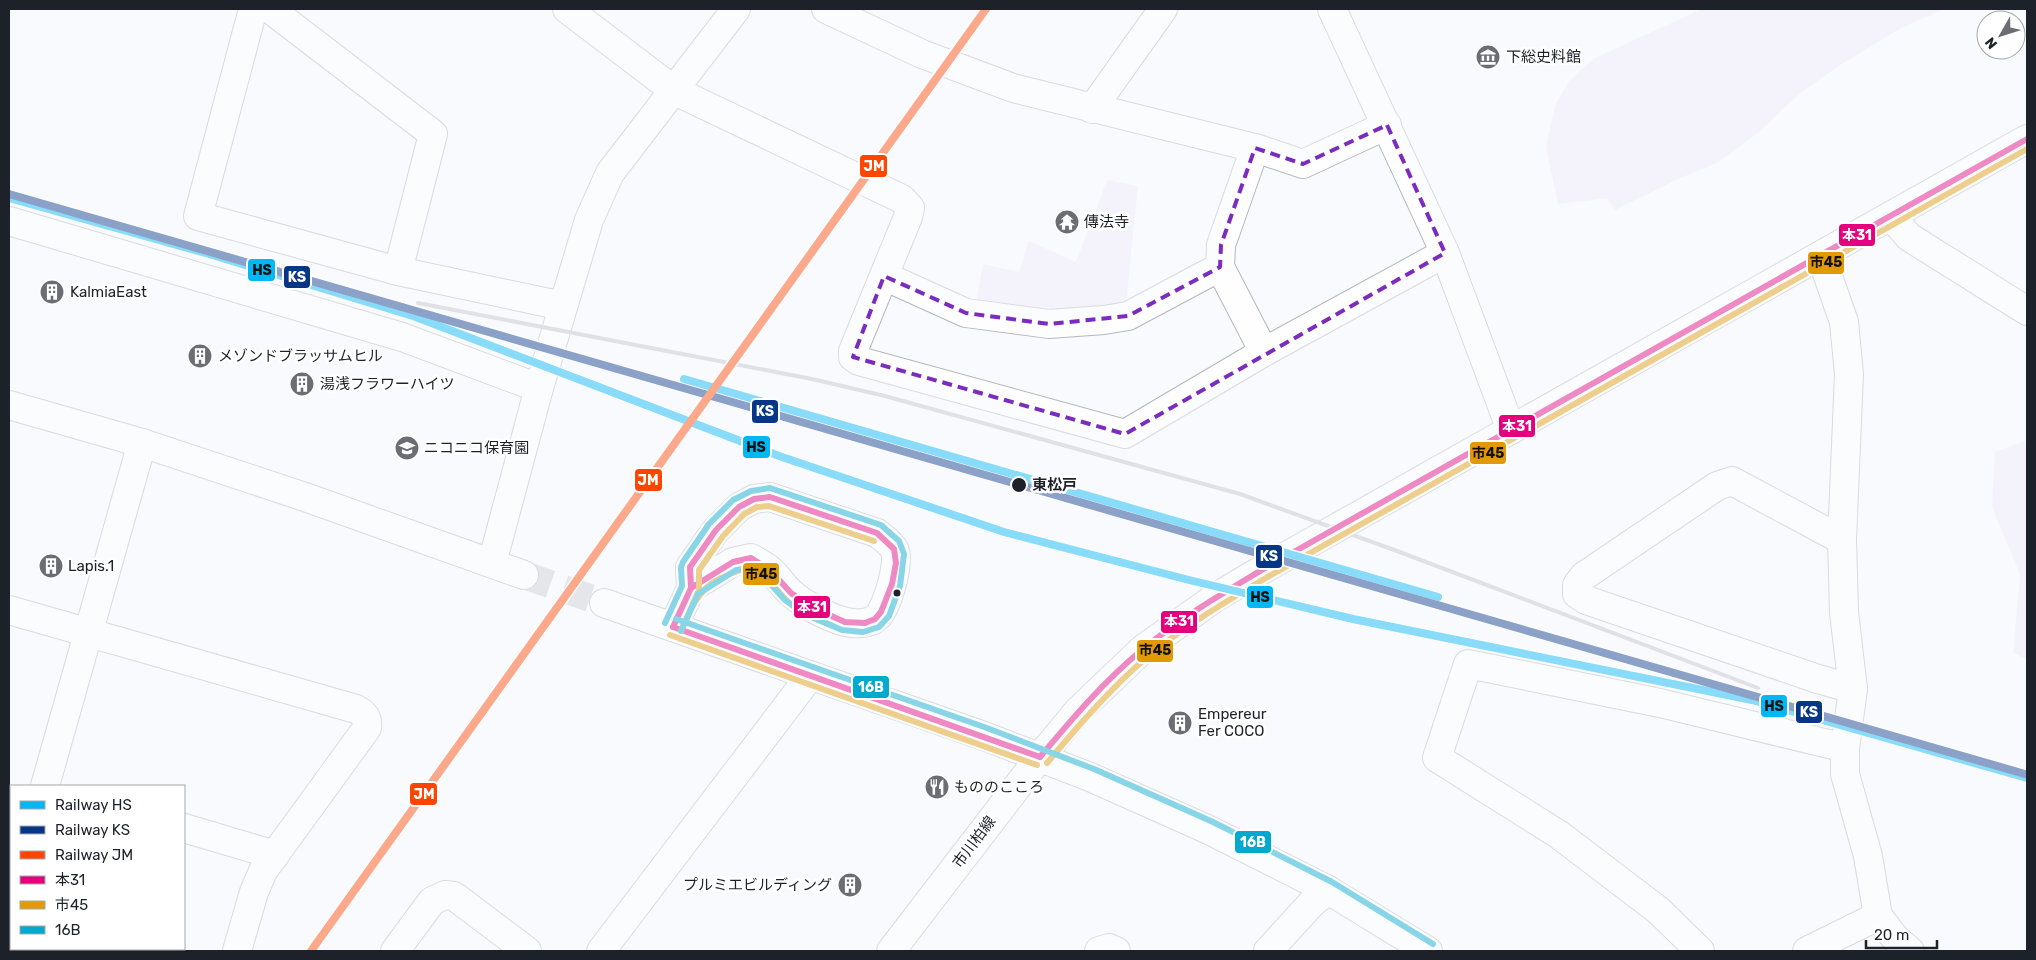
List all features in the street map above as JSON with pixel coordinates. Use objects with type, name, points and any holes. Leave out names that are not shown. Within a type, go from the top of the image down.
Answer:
[{"type":"street","points":[[253,9],[198,216],[398,271],[563,306]]},
{"type":"street","points":[[270,9],[433,134],[398,271]]},
{"type":"street","points":[[567,9],[675,91],[902,199],[910,208],[853,351],[853,357],[859,361],[1124,434],[1264,352],[1445,253]]},
{"type":"street","points":[[492,563],[539,388],[589,220],[610,173],[675,91],[736,9]]},
{"type":"street","points":[[826,9],[922,54],[1013,88],[1255,148],[1302,164],[1387,125]]},
{"type":"street","points":[[1092,109],[1163,9]]},
{"type":"street","points":[[1332,9],[1445,253],[1511,430]]},
{"type":"street","name":"市川柏線","points":[[891,951],[1040,757],[1078,711],[1110,678],[1143,649],[1180,622],[1260,571],[2027,139]]},
{"type":"street","points":[[1255,148],[1221,245],[1220,267],[1264,352]]},
{"type":"street","points":[[1891,216],[1909,237],[2027,310]]},
{"type":"street","points":[[9,221],[402,336],[539,388]]},
{"type":"street","points":[[1821,256],[1844,322],[1849,374],[1842,540],[1844,612],[1853,689],[1844,748],[1845,774],[1868,856],[1878,916],[1895,938],[1910,951]]},
{"type":"street","points":[[884,276],[966,313],[1049,324],[1104,320],[1128,316],[1220,267]]},
{"type":"street","points":[[9,404],[142,443],[305,497],[524,575]]},
{"type":"street","points":[[45,785],[142,443]]},
{"type":"street","points":[[1842,540],[1732,482],[1716,486],[1584,576],[1577,585],[1577,594],[1586,600],[1818,679],[1853,689]]},
{"type":"street","points":[[673,627],[691,588],[690,567],[716,530],[739,507],[754,498],[770,497],[877,534],[888,541],[895,550],[897,561],[883,611],[876,619],[864,623],[851,623],[810,607],[786,589],[772,571],[742,551],[736,539],[735,523],[739,507]]},
{"type":"street","points":[[691,588],[732,562],[750,558]]},
{"type":"street","points":[[604,603],[1040,757],[1209,830],[1328,890],[1428,951]]},
{"type":"street","points":[[9,610],[356,709],[364,714],[368,721],[367,728],[263,871],[254,892],[237,951]]},
{"type":"street","points":[[1700,951],[1658,910],[1558,834],[1437,758],[1468,664],[1660,703],[1844,748]]},
{"type":"street","points":[[601,951],[810,676]]},
{"type":"street","points":[[185,828],[274,855]]},
{"type":"street","points":[[1268,951],[1311,904],[1328,890]]},
{"type":"street","points":[[395,951],[432,901],[445,895],[454,896],[527,951]]},
{"type":"street","points":[[1807,951],[1878,916]]},
{"type":"street","points":[[1099,951],[1109,948],[1116,951]]},
{"type":"highlighted area","points":[[1387,125],[1445,253],[1125,434],[853,357],[884,276],[966,313],[1049,324],[1128,316],[1220,267],[1221,245],[1255,148],[1303,164]]},
{"type":"shaded area","points":[[1702,9],[1944,9],[1901,28],[1840,65],[1799,94],[1759,132],[1719,162],[1678,179],[1615,210],[1608,198],[1558,204],[1546,147],[1556,103],[1570,80],[1593,59]]},
{"type":"shaded area","points":[[1107,180],[1138,186],[1126,305],[1054,316],[976,305],[983,264],[1019,272],[1029,241],[1076,262]]},
{"type":"shaded area","points":[[2027,440],[2027,659],[2013,653],[2020,574],[1992,507],[1995,452]]},
{"type":"tunnel","points":[[524,575],[604,603]]},
{"type":"railway","points":[[418,303],[812,379],[885,396],[1240,494],[1397,551],[1758,688]]},
{"type":"rail line","name":"JM","points":[[311,951],[986,9]]},
{"type":"rail line","name":"KS","points":[[9,194],[2025,774]]},
{"type":"rail line","name":"HS","points":[[9,198],[209,254],[413,316],[782,457],[1004,532],[1189,580],[1353,619],[1752,700],[2027,778]]},
{"type":"rail line","name":"HS","points":[[684,379],[1438,597]]},
{"type":"transit line","name":"本31","points":[[1040,757],[1089,701],[1129,661],[1185,617],[1215,598],[2027,139]]},
{"type":"transit line","name":"市45","points":[[1047,763],[1070,735],[1133,669],[1189,625],[1219,606],[2027,149]]},
{"type":"transit line","name":"16B","points":[[665,623],[682,586],[681,567],[683,562],[709,524],[733,500],[751,491],[770,488],[881,525],[899,541],[904,554],[900,586],[889,616],[879,627],[863,632],[842,630],[807,615],[785,600],[764,577],[754,570]]},
{"type":"transit line","name":"本31","points":[[770,497],[877,533],[894,549],[896,563],[892,584],[881,612],[875,619],[865,623],[845,622],[811,607],[791,593],[770,570],[751,558],[733,562],[691,588],[690,567],[716,530],[739,507],[754,499],[770,497]]},
{"type":"transit line","name":"市45","points":[[681,631],[699,590],[699,570],[723,536],[744,514],[757,507],[769,506],[874,541]]},
{"type":"transit line","name":"市45","points":[[690,611],[695,601],[707,587],[722,577],[750,567],[766,578],[788,602],[806,615],[833,626]]},
{"type":"transit line","name":"16B","points":[[681,631],[698,594],[736,570],[751,568]]},
{"type":"transit line","name":"本31","points":[[673,627],[691,588]]},
{"type":"transit line","name":"16B","points":[[676,619],[987,728],[1094,769],[1213,822],[1332,882],[1433,944]]},
{"type":"transit line","name":"本31","points":[[673,627],[1040,757]]},
{"type":"transit line","name":"市45","points":[[670,635],[1037,765]]},
{"type":"place","name":"下総史料館","points":[[1488,57]]},
{"type":"place","name":"傳法寺","points":[[1067,222]]},
{"type":"place","name":"KalmiaEast","points":[[52,292]]},
{"type":"place","name":"メゾンドブラッサムヒル","points":[[200,356]]},
{"type":"place","name":"湯浅フラワーハイツ","points":[[302,384]]},
{"type":"place","name":"ニコニコ保育園","points":[[407,448]]},
{"type":"place","name":"東松戸","points":[[1019,485]]},
{"type":"place","name":"Lapis.1","points":[[51,566]]},
{"type":"place","name":"Empereur Fer COCO","points":[[1180,723]]},
{"type":"place","name":"もののこころ","points":[[937,787]]},
{"type":"place","name":"プルミエビルディング","points":[[850,885]]}]
